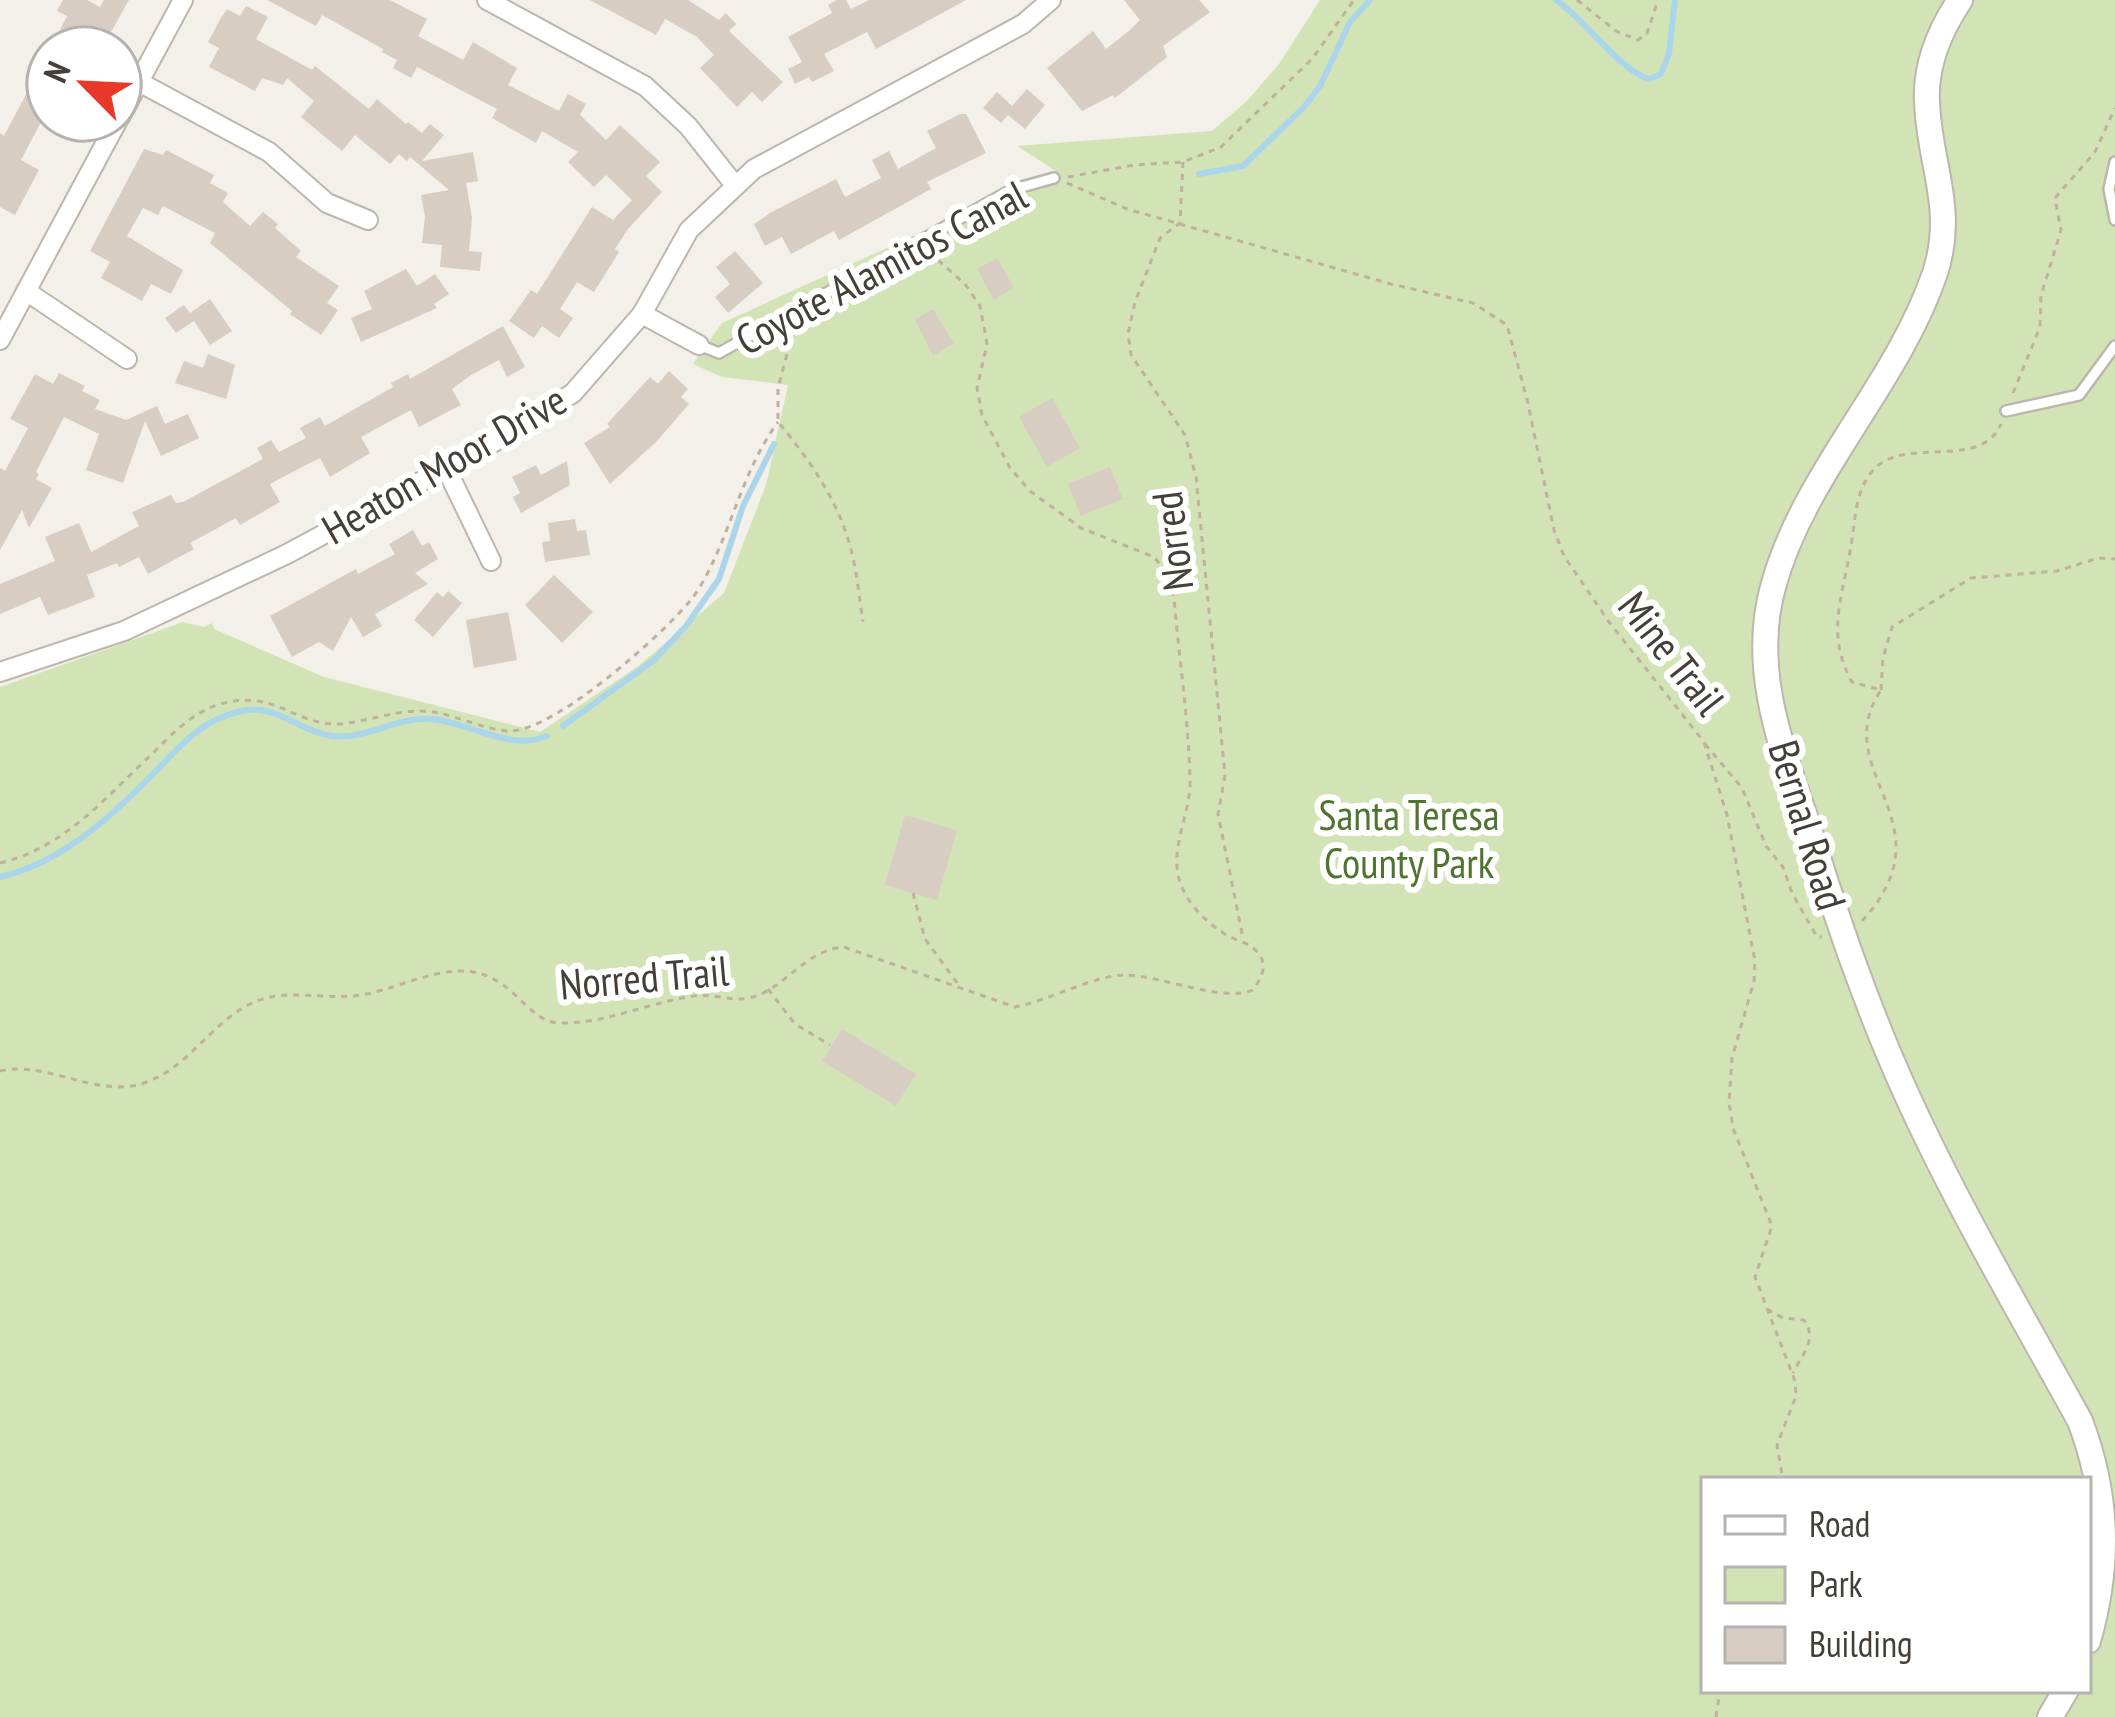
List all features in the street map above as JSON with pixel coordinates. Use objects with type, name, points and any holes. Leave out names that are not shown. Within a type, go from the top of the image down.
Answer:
[{"type":"street","points":[[144,73],[183,0]]},
{"type":"street","points":[[487,0],[646,86],[688,126],[734,184]]},
{"type":"street","name":"Heaton Moor Drive","points":[[0,672],[124,631],[286,554],[511,433],[573,393],[642,314],[689,230],[734,184],[1023,24],[1051,0]]},
{"type":"street","name":"Bernal Road","points":[[1960,0],[1936,47],[1928,76],[1928,115],[1945,208],[1937,266],[1912,328],[1802,515],[1783,557],[1766,621],[1763,656],[1784,753],[1867,1002],[1939,1163],[2080,1420],[2095,1462],[2103,1498],[2103,1569],[2091,1627]]},
{"type":"street","points":[[144,85],[269,152],[327,202],[368,220]]},
{"type":"street","points":[[0,340],[105,144]]},
{"type":"street","points":[[26,291],[127,358]]},
{"type":"street","points":[[642,314],[699,345]]},
{"type":"street","points":[[445,466],[491,561]]},
{"type":"lane","points":[[2115,161],[2109,189],[2115,220]]},
{"type":"lane","name":"Coyote Alamitos Canal","points":[[699,345],[719,353],[1011,190],[1054,178]]},
{"type":"lane","points":[[2006,411],[2079,395],[2115,346]]},
{"type":"path","name":"Coyote Alamitos Canal","points":[[1054,178],[1183,162],[1221,147],[1312,59],[1354,0]]},
{"type":"path","points":[[1576,0],[1616,31],[1638,40],[1647,33],[1658,0]]},
{"type":"path","points":[[1881,691],[1852,682],[1838,631],[1838,598],[1861,490],[1870,473],[1895,457],[1929,449],[1970,449],[1997,433],[2040,327],[2041,296],[2061,230],[2055,198],[2095,152],[2115,108]]},
{"type":"path","points":[[1180,223],[1183,162]]},
{"type":"path","name":"Mine Trail","points":[[1054,178],[1127,208],[1473,303],[1498,316],[1512,335],[1554,530],[1564,556],[1609,622],[1704,742],[1736,850],[1754,981],[1732,1058],[1729,1102],[1733,1127],[1772,1226],[1755,1277],[1792,1374]]},
{"type":"path","name":"Norred","points":[[1180,223],[1160,238],[1127,334],[1131,355],[1185,435],[1196,477],[1225,775],[1218,814],[1244,941]]},
{"type":"path","points":[[915,241],[965,284],[980,306],[987,344],[977,388],[982,415],[1010,468],[1030,491],[1081,529],[1154,557],[1166,572],[1174,598],[1190,788],[1177,873],[1186,896],[1201,914],[1216,928],[1244,941]]},
{"type":"path","points":[[0,863],[33,856],[72,830],[178,728],[224,703],[249,698],[270,701],[321,722],[339,724],[423,710],[509,731],[566,710],[693,598],[763,442],[778,422],[778,388],[796,321],[791,313]]},
{"type":"path","points":[[778,422],[831,500],[850,545],[862,622]]},
{"type":"path","points":[[1857,927],[1873,910],[1898,859],[1893,818],[1874,778],[1866,725],[1881,691],[1882,658],[1892,627],[1971,578],[2057,571],[2098,558],[2115,559]]},
{"type":"path","points":[[1704,742],[1742,788],[1792,893],[1817,937],[1825,938]]},
{"type":"path","points":[[913,893],[925,939],[959,986]]},
{"type":"path","name":"Norred Trail","points":[[0,1071],[54,1073],[101,1086],[138,1085],[172,1072],[234,1014],[269,997],[352,996],[455,971],[498,977],[530,1009],[555,1024],[701,994],[749,998],[825,950],[844,947],[1015,1007],[1119,975],[1242,995],[1253,990],[1263,966],[1261,956],[1244,941]]},
{"type":"path","points":[[767,988],[795,1024],[830,1045]]},
{"type":"path","points":[[1766,1309],[1783,1318],[1804,1320],[1809,1327],[1809,1344],[1792,1374],[1796,1396],[1777,1445],[1782,1477]]},
{"type":"green space","name":"Santa Teresa County Park","points":[[1320,0],[2115,0],[2115,1717],[0,1717],[0,687],[183,622],[204,627],[212,623],[214,629],[324,677],[540,732],[637,667],[724,593],[766,485],[788,385],[722,377],[693,364],[722,323],[1056,171],[1017,146],[1212,131],[1279,64]]},
{"type":"building","points":[[63,0],[87,0],[100,7],[104,0],[129,0],[116,24],[63,24],[67,16],[57,11]]},
{"type":"building","points":[[267,0],[390,0],[427,19],[418,36],[463,60],[473,42],[517,68],[508,85],[559,111],[568,94],[586,104],[580,115],[606,140],[620,125],[660,162],[646,176],[662,192],[628,229],[594,292],[577,282],[560,309],[573,318],[559,338],[542,326],[534,338],[509,321],[531,290],[537,294],[592,207],[613,220],[632,200],[606,175],[594,187],[568,162],[578,152],[542,131],[536,143],[492,118],[497,109],[417,67],[411,78],[393,68],[397,60],[383,49],[322,15],[316,26]]},
{"type":"building","points":[[590,0],[688,0],[719,20],[726,13],[736,24],[729,31],[783,82],[762,102],[752,92],[737,107],[700,68],[714,55],[697,37],[665,19],[656,35]]},
{"type":"building","points":[[846,0],[851,9],[869,0],[966,0],[876,49],[867,32],[824,54],[834,71],[795,84],[788,69],[802,62],[788,37],[832,13],[828,5]]},
{"type":"building","points":[[1124,0],[1199,0],[1210,12],[1163,46],[1167,57],[1115,98],[1082,111],[1047,68],[1093,31],[1106,49],[1130,30],[1140,20]]},
{"type":"building","points":[[246,6],[268,17],[256,39],[312,70],[315,66],[369,109],[377,99],[422,133],[430,124],[444,135],[422,161],[473,152],[478,181],[466,183],[472,218],[469,251],[482,252],[480,271],[440,267],[442,245],[422,243],[421,195],[449,190],[410,157],[407,161],[399,154],[390,164],[355,135],[342,151],[301,117],[314,101],[287,78],[283,85],[262,78],[255,91],[209,67],[219,48],[208,42],[222,16],[227,9],[240,16]]},
{"type":"building","points":[[1027,89],[1045,105],[1025,129],[1008,115],[1001,123],[983,108],[997,92],[1012,106]]},
{"type":"building","points":[[24,98],[24,144],[29,144],[21,160],[39,170],[15,215],[0,207],[0,133],[4,136]]},
{"type":"building","points":[[966,114],[986,153],[927,182],[931,189],[839,240],[834,231],[791,254],[782,237],[765,246],[754,224],[770,213],[836,179],[845,197],[881,178],[872,160],[889,151],[898,169],[936,148],[927,131]]},
{"type":"building","points":[[144,149],[163,155],[166,150],[214,175],[210,183],[228,193],[223,202],[250,226],[263,212],[301,251],[296,257],[339,286],[327,303],[338,310],[321,335],[290,314],[210,243],[215,233],[163,206],[158,215],[143,208],[127,236],[183,270],[171,294],[151,284],[142,301],[101,278],[110,262],[90,251]]},
{"type":"building","points":[[735,251],[763,283],[728,313],[715,297],[730,284],[716,267]]},
{"type":"building","points":[[997,258],[1014,288],[994,300],[977,269]]},
{"type":"building","points":[[406,269],[417,286],[435,274],[449,294],[434,304],[437,308],[361,342],[351,318],[372,309],[364,291]]},
{"type":"building","points":[[210,299],[232,331],[210,345],[194,321],[176,333],[165,318],[184,305],[190,313]]},
{"type":"building","points":[[933,309],[954,343],[933,356],[915,319]]},
{"type":"building","points":[[503,326],[525,367],[507,377],[499,360],[471,375],[452,389],[461,405],[419,427],[411,410],[361,437],[370,453],[330,477],[320,458],[270,484],[280,502],[240,525],[236,518],[190,543],[194,549],[148,574],[139,557],[87,575],[95,597],[48,615],[40,597],[0,614],[0,584],[55,561],[45,537],[79,523],[91,552],[139,526],[132,512],[171,495],[176,503],[183,502],[263,459],[257,448],[271,440],[279,452],[306,438],[300,428],[320,417],[325,426],[393,387],[391,383],[408,374],[410,379]]},
{"type":"building","points":[[208,354],[235,365],[226,399],[175,383],[184,361],[203,368]]},
{"type":"building","points":[[669,371],[688,389],[681,397],[689,404],[610,484],[584,443],[610,427],[607,424],[650,377],[658,384]]},
{"type":"building","points":[[59,373],[100,400],[95,409],[126,420],[157,406],[165,424],[188,414],[199,438],[161,456],[145,421],[123,483],[86,470],[99,434],[64,417],[36,472],[36,479],[52,488],[29,528],[22,510],[0,550],[0,468],[5,471],[28,428],[10,419],[35,374],[53,384]]},
{"type":"building","points":[[1052,398],[1080,448],[1047,467],[1019,417]]},
{"type":"building","points":[[567,461],[570,485],[521,513],[513,497],[520,493],[512,477],[536,465],[541,475]]},
{"type":"building","points":[[1110,467],[1123,499],[1081,516],[1068,484]]},
{"type":"building","points":[[575,519],[577,531],[586,530],[590,555],[545,562],[542,542],[550,541],[548,523]]},
{"type":"building","points":[[413,530],[422,546],[429,542],[438,559],[415,573],[428,584],[375,614],[382,626],[363,637],[351,617],[333,651],[319,642],[292,657],[270,616],[356,569],[358,574],[395,554],[389,544]]},
{"type":"building","points":[[554,575],[593,612],[562,643],[525,605]]},
{"type":"building","points":[[448,591],[462,603],[433,637],[414,620],[437,592],[443,597]]},
{"type":"building","points":[[508,612],[517,660],[474,668],[466,620]]},
{"type":"building","points":[[905,815],[957,830],[937,900],[885,885]]},
{"type":"building","points":[[842,1029],[916,1074],[896,1106],[822,1061]]},
{"type":"waterway","name":"Coyote Alamitos Canal","points":[[1199,174],[1243,166],[1304,107],[1320,86],[1350,22],[1370,0]]},
{"type":"waterway","name":"Coyote Alamitos Canal","points":[[1556,0],[1626,66],[1649,79],[1661,74],[1669,54],[1675,0]]},
{"type":"waterway","name":"Coyote Alamitos Canal","points":[[563,726],[654,660],[686,626],[719,579],[743,506],[774,444]]},
{"type":"waterway","name":"Coyote Alamitos Canal","points":[[0,877],[43,862],[82,838],[190,738],[211,722],[237,712],[275,713],[332,736],[357,735],[418,719],[445,721],[519,741],[547,736]]}]
